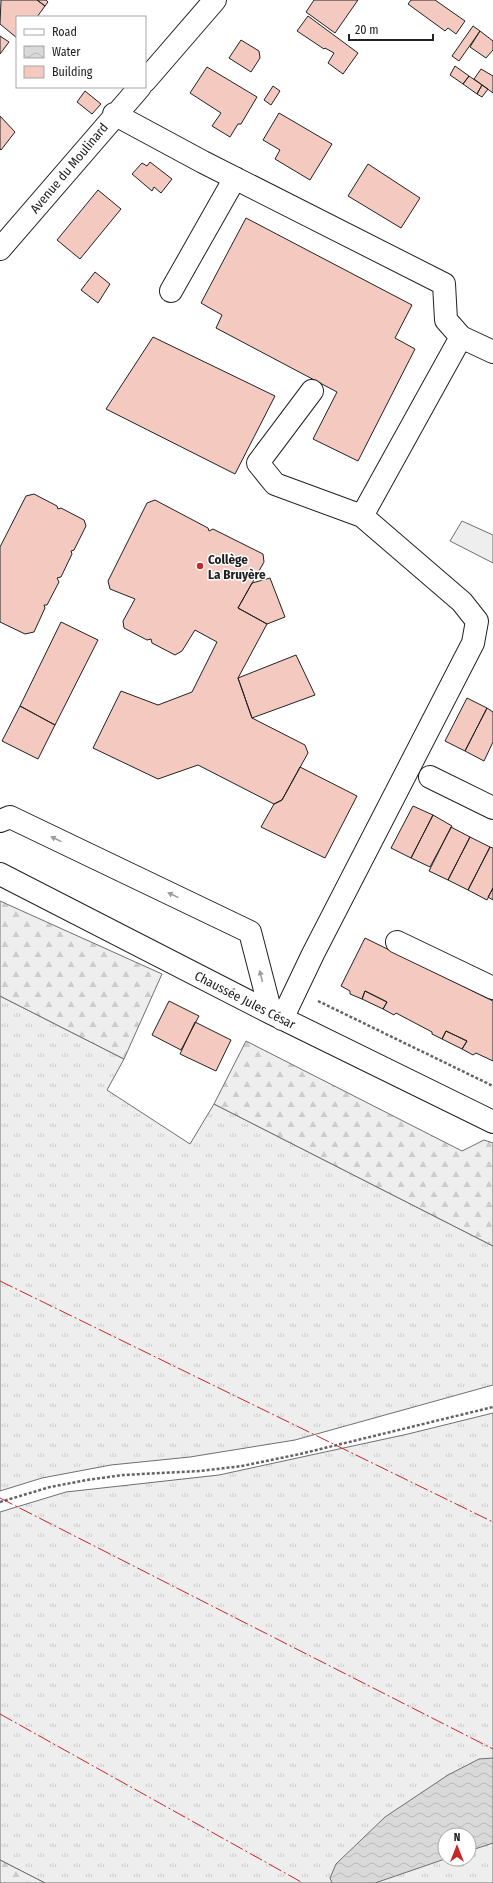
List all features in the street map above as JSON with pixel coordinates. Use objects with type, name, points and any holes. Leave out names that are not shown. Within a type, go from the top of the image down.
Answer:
[{"type":"street","points":[[146,80],[215,0]]},
{"type":"street","name":"Avenue du Moulinard","points":[[0,249],[114,114],[139,88]]},
{"type":"street","points":[[114,114],[235,178],[444,284],[446,320],[461,337],[493,352]]},
{"type":"street","points":[[171,291],[235,178]]},
{"type":"street","points":[[362,516],[461,337]]},
{"type":"street","points":[[276,1016],[296,990],[474,643],[477,621],[462,602],[362,516],[275,484],[258,463],[312,391]]},
{"type":"street","points":[[430,777],[493,808]]},
{"type":"street","points":[[0,821],[10,817],[250,932],[276,1016]]},
{"type":"street","name":"Chaussée Jules César","points":[[0,874],[276,1016],[493,1122]]},
{"type":"street","points":[[397,942],[493,988]]},
{"type":"path","points":[[296,990],[493,1086]]},
{"type":"path","points":[[0,1502],[50,1487],[87,1480],[123,1475],[200,1471],[242,1466],[300,1454],[493,1407]]},
{"type":"green space","points":[[462,521],[493,535],[493,563],[450,541]]},
{"type":"green space","points":[[0,901],[162,974],[124,1059],[0,996]]},
{"type":"green space","points":[[0,996],[124,1059],[107,1090],[190,1144],[214,1104],[493,1246],[493,1385],[295,1440],[190,1457],[111,1465],[42,1478],[0,1491]]},
{"type":"green space","points":[[246,1041],[462,1151],[484,1140],[493,1143],[493,1246],[214,1104]]},
{"type":"green space","points":[[493,1413],[493,1883],[45,1883],[0,1860],[0,1512],[66,1492],[219,1475],[408,1434]]},
{"type":"green space","points":[[0,1860],[45,1883],[0,1883]]},
{"type":"water","points":[[493,1758],[493,1843],[477,1848],[477,1827],[437,1827],[437,1862],[375,1883],[332,1883],[330,1878],[336,1864],[385,1817],[448,1775],[479,1759]]},
{"type":"building","points":[[1,0],[37,0],[45,6],[38,16],[16,16],[16,37],[0,24]]},
{"type":"building","points":[[37,0],[46,0],[48,2],[45,6]]},
{"type":"building","points":[[314,0],[358,0],[335,33],[306,12]]},
{"type":"building","points":[[411,0],[435,0],[465,21],[456,34],[448,28],[445,31],[408,4]]},
{"type":"building","points":[[308,16],[358,53],[343,74],[328,63],[334,53],[325,48],[324,49],[297,31]]},
{"type":"building","points":[[473,26],[480,31],[459,61],[452,56]]},
{"type":"building","points":[[480,31],[493,41],[493,50],[486,58],[470,47]]},
{"type":"building","points":[[0,36],[9,42],[0,54]]},
{"type":"building","points":[[241,40],[259,51],[260,58],[251,72],[229,58]]},
{"type":"building","points":[[455,66],[469,76],[463,84],[450,75]]},
{"type":"building","points":[[207,67],[257,97],[241,124],[238,124],[230,137],[212,126],[221,113],[190,93]]},
{"type":"building","points":[[481,69],[493,76],[493,93],[474,79]]},
{"type":"building","points":[[469,76],[482,85],[477,94],[463,84]]},
{"type":"building","points":[[482,85],[488,89],[482,97],[477,94]]},
{"type":"building","points":[[273,86],[280,91],[271,105],[264,100]]},
{"type":"building","points":[[85,91],[101,104],[92,114],[77,102]]},
{"type":"building","points":[[279,113],[332,144],[310,180],[275,159],[280,150],[263,140]]},
{"type":"building","points":[[0,116],[15,132],[1,150],[0,149]]},
{"type":"building","points":[[150,162],[172,179],[161,193],[154,187],[152,191],[132,174],[142,163],[147,166]]},
{"type":"building","points":[[368,164],[420,198],[401,228],[348,196]]},
{"type":"building","points":[[98,190],[121,209],[80,259],[57,240]]},
{"type":"building","points":[[246,218],[412,305],[395,338],[415,349],[358,461],[313,439],[337,392],[216,328],[222,315],[201,303]]},
{"type":"building","points":[[95,272],[110,284],[98,303],[81,290]]},
{"type":"building","points":[[153,337],[275,396],[235,474],[106,409]]},
{"type":"building","points":[[34,494],[57,506],[58,509],[61,508],[84,520],[86,526],[74,550],[71,551],[72,554],[61,577],[57,578],[59,582],[47,605],[44,605],[45,608],[34,632],[25,634],[0,622],[0,547],[26,496]]},
{"type":"building","points":[[155,500],[208,528],[209,531],[213,529],[263,554],[264,562],[238,608],[267,624],[238,678],[252,718],[305,745],[308,753],[282,800],[274,804],[198,765],[158,779],[93,748],[121,691],[158,705],[192,692],[217,642],[195,630],[182,651],[175,655],[152,643],[151,639],[147,640],[124,628],[123,621],[135,599],[110,589],[108,581],[147,503]]},
{"type":"building","points":[[270,578],[285,617],[267,624],[238,608],[252,583]]},
{"type":"building","points":[[61,622],[98,640],[55,725],[20,706]]},
{"type":"building","points":[[296,655],[315,695],[252,718],[238,678]]},
{"type":"building","points":[[467,698],[487,708],[465,751],[445,741]]},
{"type":"building","points":[[20,706],[55,725],[38,759],[2,741]]},
{"type":"building","points":[[487,708],[493,712],[493,742],[484,761],[465,751]]},
{"type":"building","points":[[300,767],[357,796],[325,858],[261,827],[274,804],[282,800]]},
{"type":"building","points":[[413,806],[433,815],[411,858],[391,848]]},
{"type":"building","points":[[433,815],[452,826],[430,867],[411,858]]},
{"type":"building","points":[[451,827],[470,837],[448,880],[429,871]]},
{"type":"building","points":[[470,837],[490,847],[468,890],[448,880]]},
{"type":"building","points":[[490,847],[493,848],[493,888],[487,900],[468,890]]},
{"type":"building","points":[[493,888],[493,900],[488,897]]},
{"type":"building","points":[[365,938],[493,1001],[493,1061],[476,1053],[473,1055],[462,1049],[467,1041],[446,1031],[442,1039],[396,1013],[394,1015],[383,1009],[387,1002],[365,991],[362,999],[350,994],[350,991],[341,986]]},
{"type":"building","points":[[365,991],[387,1002],[383,1009],[362,999]]},
{"type":"building","points":[[169,1001],[199,1016],[181,1050],[152,1035]]},
{"type":"building","points":[[195,1022],[231,1040],[216,1071],[180,1054]]},
{"type":"building","points":[[446,1031],[467,1041],[462,1049],[442,1039]]},
{"type":"power","points":[[0,1281],[493,1522]]},
{"type":"power","points":[[0,1498],[493,1749]]},
{"type":"power","points":[[0,1714],[303,1883]]},
{"type":"place","name":"Collège La Bruyère","points":[[200,566]]}]
